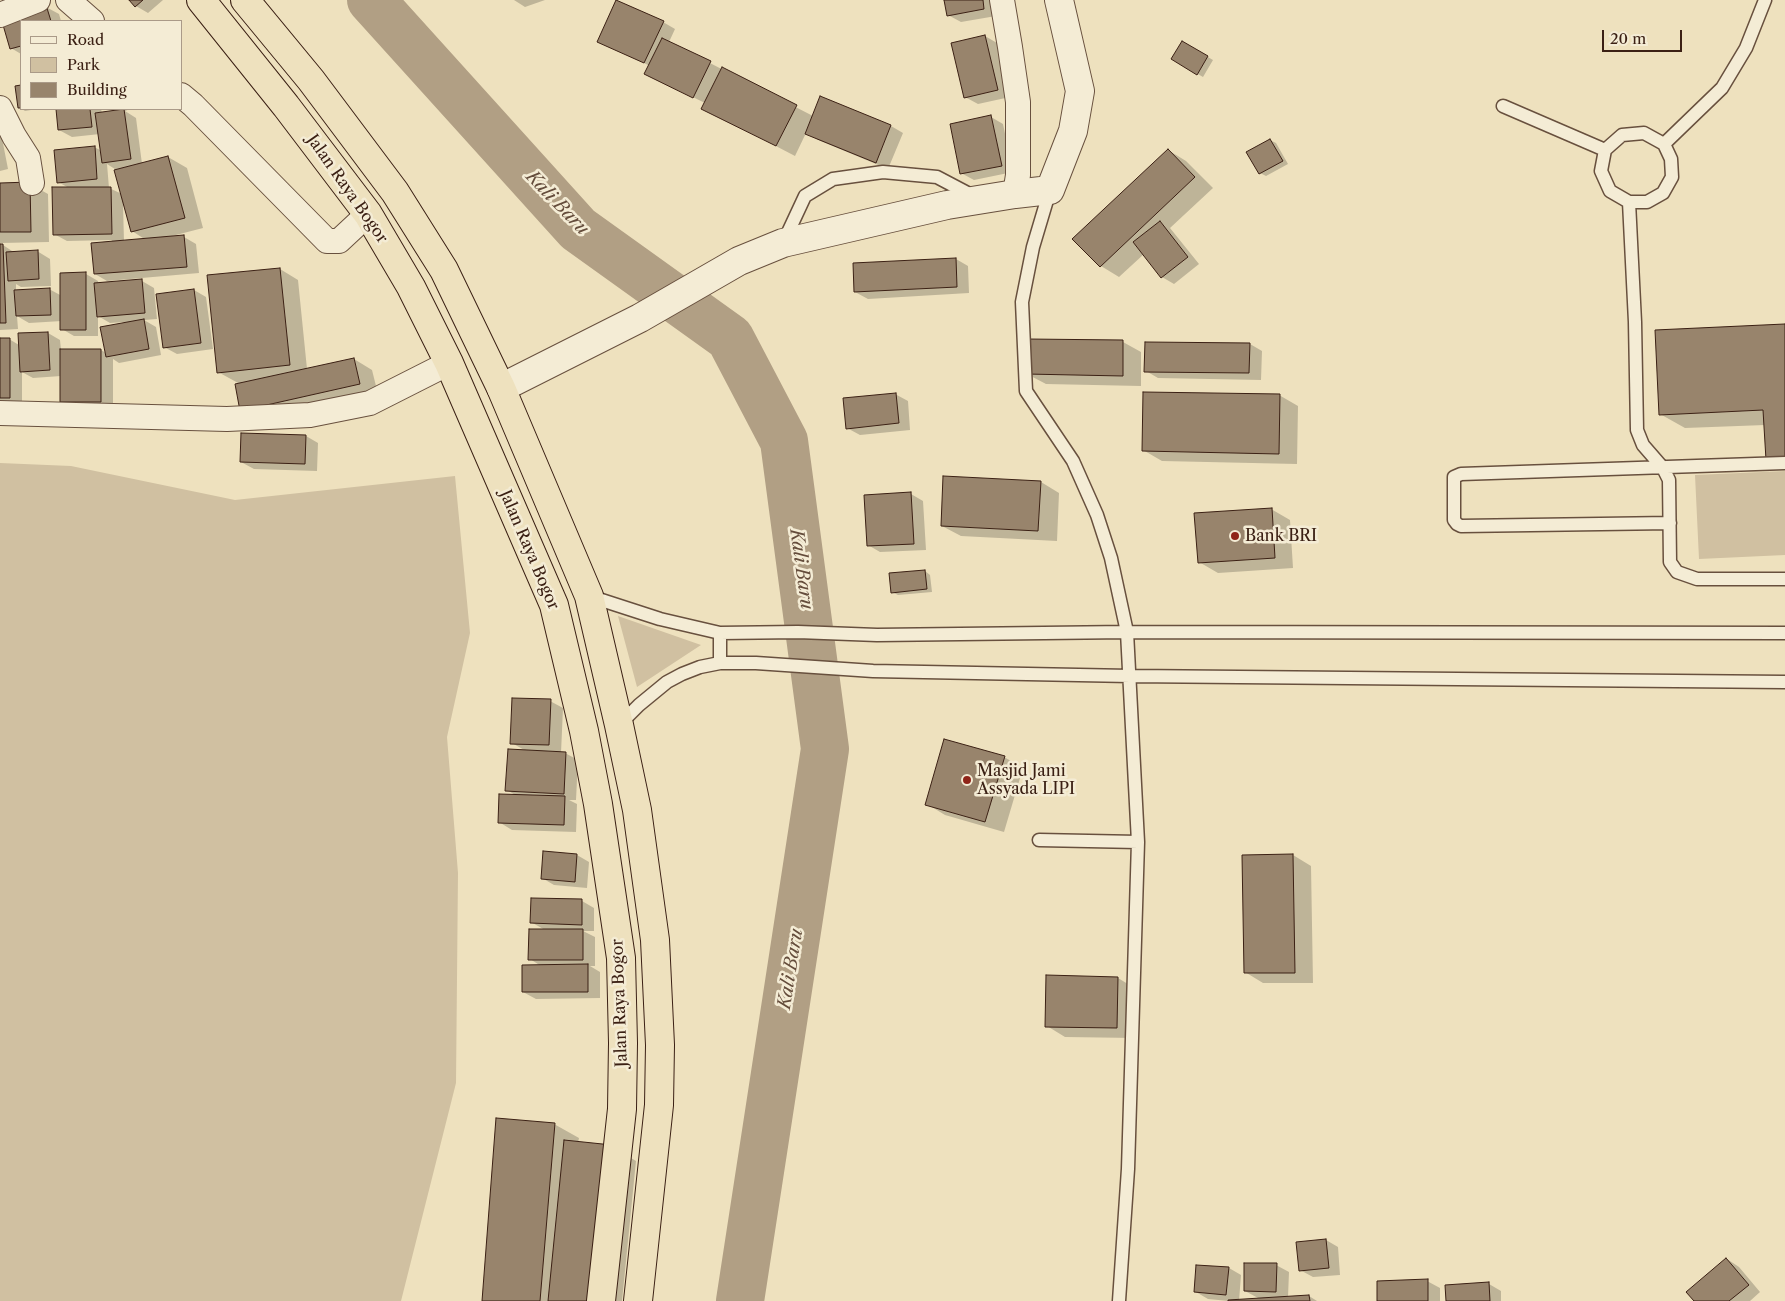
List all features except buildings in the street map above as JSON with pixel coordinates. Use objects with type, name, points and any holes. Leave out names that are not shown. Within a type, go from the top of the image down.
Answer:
[{"type":"highway","name":"Jalan Raya Bogor","points":[[201,0],[286,106],[368,214],[411,287],[449,363],[554,605],[584,730],[598,804],[621,958],[622,1109],[601,1301]]},
{"type":"highway","points":[[245,0],[311,80],[395,192],[444,270],[501,388],[589,596],[637,810],[655,940],[660,1045],[659,1105],[638,1301]]},
{"type":"street","points":[[0,15],[38,0]]},
{"type":"street","points":[[68,0],[91,20]]},
{"type":"street","points":[[1002,0],[1018,102],[1018,175],[1014,194]]},
{"type":"street","points":[[501,388],[640,318],[738,261],[783,243],[947,205],[1050,190],[1073,131],[1080,91],[1059,0]]},
{"type":"street","points":[[182,96],[327,241],[339,241],[368,214]]},
{"type":"street","points":[[0,108],[28,158],[32,183]]},
{"type":"street","points":[[0,413],[227,419],[310,415],[370,403],[449,363]]},
{"type":"lane","points":[[1664,144],[1722,88],[1746,48],[1765,0]]},
{"type":"lane","points":[[1503,106],[1606,150]]},
{"type":"lane","points":[[1644,133],[1664,144],[1672,159],[1672,177],[1663,192],[1647,202],[1629,202],[1610,191],[1601,171],[1606,150],[1622,135],[1644,133]]},
{"type":"lane","points":[[783,243],[805,196],[833,179],[883,172],[936,176],[979,200]]},
{"type":"lane","points":[[1050,190],[1033,247],[1022,302],[1026,391],[1073,461],[1097,515],[1111,558],[1127,632],[1130,676],[1138,842],[1128,1169],[1119,1301]]},
{"type":"lane","points":[[1629,202],[1635,322],[1637,430],[1643,445],[1663,468],[1669,480],[1670,562],[1677,572],[1697,579],[1785,579]]},
{"type":"lane","points":[[1670,523],[1461,526],[1454,520],[1454,477],[1461,474],[1785,463]]},
{"type":"lane","points":[[589,596],[660,619],[720,633],[877,635],[1127,632],[1785,633]]},
{"type":"lane","points":[[720,633],[720,663]]},
{"type":"lane","points":[[619,725],[639,705],[667,682],[700,667],[720,663],[756,663],[874,672],[1785,682]]},
{"type":"lane","points":[[1039,840],[1138,842]]},
{"type":"green space","points":[[0,463],[71,466],[235,500],[455,476],[470,633],[447,737],[458,873],[456,1083],[401,1301],[0,1301]]},
{"type":"green space","points":[[1785,471],[1785,555],[1699,559],[1695,475]]},
{"type":"green space","points":[[618,616],[701,645],[637,687]]},
{"type":"waterway","name":"Kali Baru","points":[[371,0],[578,229],[730,338],[784,441],[825,749],[740,1301]]},
{"type":"place","name":"Bank BRI","points":[[1235,536]]},
{"type":"place","name":"Masjid Jami Assyada LIPI","points":[[967,780]]}]
